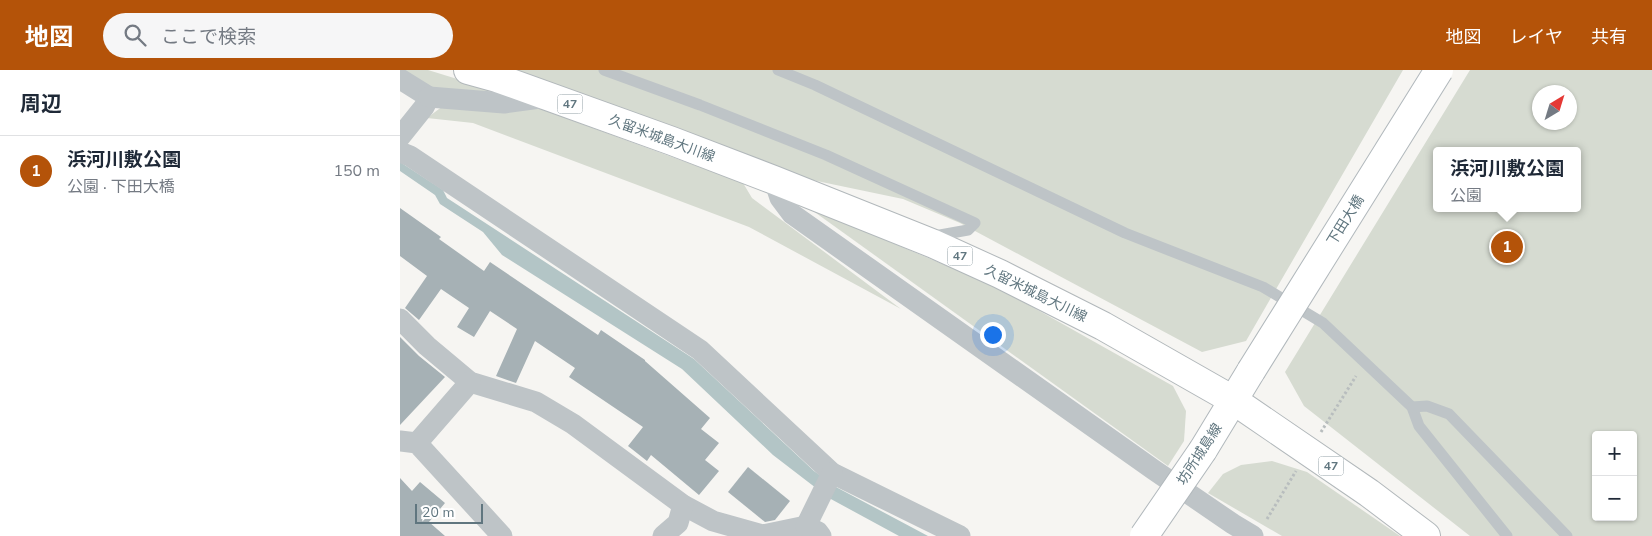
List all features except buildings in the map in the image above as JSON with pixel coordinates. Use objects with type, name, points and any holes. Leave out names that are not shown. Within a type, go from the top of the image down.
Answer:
[{"type":"main road","name":"久留米城島大川線","points":[[468,70],[550,97],[774,180],[934,244],[1000,274],[1103,326],[1233,400],[1369,493],[1426,536]]},
{"type":"main road","name":"下田大橋","points":[[1251,371],[1439,70]]},
{"type":"main road","name":"坊所城島線","points":[[1144,536],[1203,450],[1251,371]]},
{"type":"street","points":[[400,79],[429,98],[504,103],[550,97]]},
{"type":"street","points":[[400,137],[429,98]]},
{"type":"street","points":[[400,152],[410,156],[700,350],[832,473],[960,536]]},
{"type":"street","points":[[774,180],[780,198],[792,214],[1154,470],[1230,530],[1253,536]]},
{"type":"street","points":[[400,319],[427,346],[470,382],[536,402],[572,424],[683,505],[713,521],[763,535],[813,531],[818,498],[832,473]]},
{"type":"street","points":[[470,382],[408,442],[502,536]]},
{"type":"street","points":[[663,536],[678,523],[683,505]]},
{"type":"lane","points":[[604,70],[700,105],[826,155],[975,223],[968,230],[940,235],[934,244]]},
{"type":"lane","points":[[778,70],[824,89],[1125,233],[1262,287],[1323,323],[1412,407],[1420,426],[1507,536]]},
{"type":"lane","points":[[1412,407],[1427,406],[1449,414],[1567,536]]},
{"type":"path","points":[[1267,519],[1356,376]]},
{"type":"shaded area","points":[[401,70],[428,70],[506,94],[434,91]]},
{"type":"shaded area","points":[[515,70],[1403,70],[1246,341],[1202,352],[960,223],[903,199],[812,180]]},
{"type":"shaded area","points":[[1470,70],[1652,70],[1652,536],[1470,536],[1304,406],[1285,372]]},
{"type":"shaded area","points":[[530,105],[743,183],[752,198],[901,309],[749,227],[473,123],[427,118],[443,106]]},
{"type":"shaded area","points":[[400,162],[443,190],[447,198],[694,359],[814,471],[836,487],[928,536],[899,536],[829,498],[773,455],[682,369],[502,255],[483,232],[440,204],[435,195],[400,171]]},
{"type":"shaded area","points":[[809,208],[995,286],[1173,386],[1186,411],[1184,441],[1168,466]]},
{"type":"shaded area","points":[[1272,461],[1307,472],[1400,536],[1282,536],[1208,493],[1223,474],[1241,465]]},
{"type":"place","name":"浜河川敷公園","points":[[1507,247]]}]
